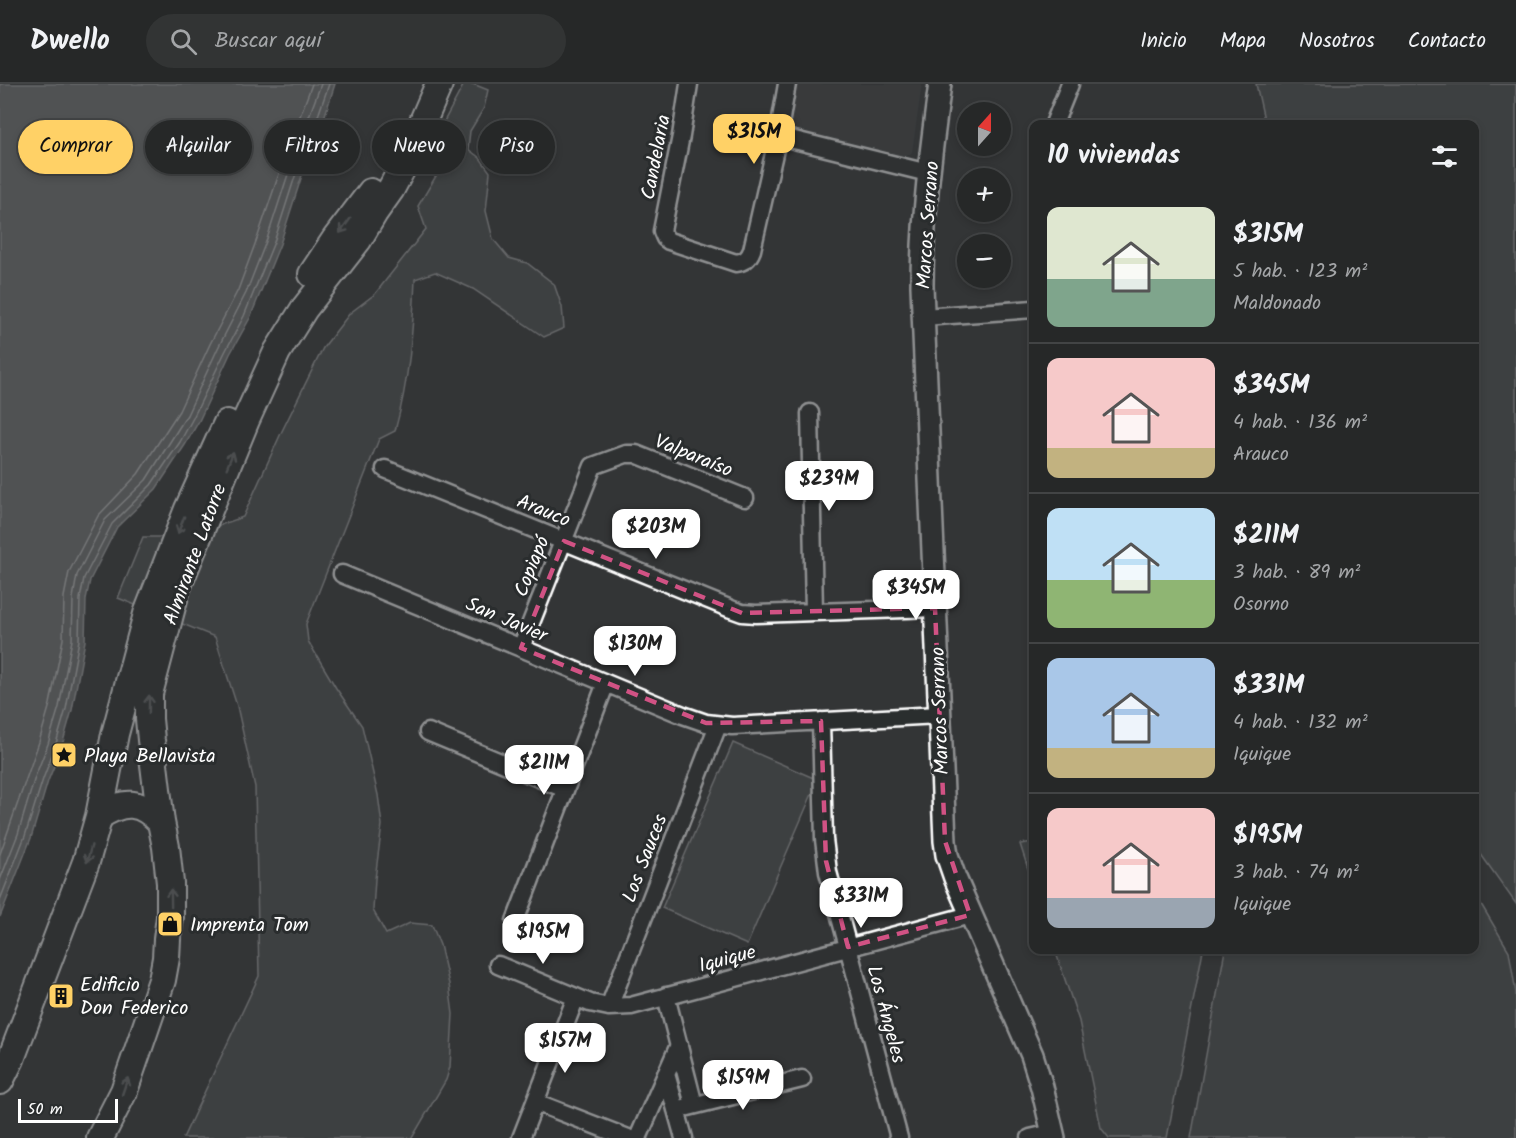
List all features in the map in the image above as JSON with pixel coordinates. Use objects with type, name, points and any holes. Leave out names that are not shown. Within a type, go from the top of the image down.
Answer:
[{"type":"main road","name":"Almirante Latorre","points":[[0,1081],[11,1059],[86,862],[99,816],[121,711],[147,614],[188,509],[258,358],[336,238],[384,172],[424,84]]},
{"type":"main road","name":"Almirante Latorre","points":[[100,1138],[124,1091],[162,980],[166,958],[171,900],[169,864],[155,774],[149,719],[149,694],[177,588],[277,352],[304,309],[358,240],[391,189],[405,164],[439,84]]},
{"type":"main road","points":[[111,758],[117,777],[129,788],[140,790],[148,786],[155,774]]},
{"type":"main road","points":[[99,816],[113,807],[132,804],[152,813],[161,822]]},
{"type":"street","name":"Candelaria","points":[[689,84],[662,228],[665,238],[669,241],[732,262],[745,261],[751,254],[778,136]]},
{"type":"street","points":[[787,84],[778,136],[928,173]]},
{"type":"street","name":"Marcos Serrano","points":[[940,84],[928,173],[922,257],[945,842],[950,867],[1032,1055],[1053,1136]]},
{"type":"street","points":[[1056,120],[1070,84]]},
{"type":"street","points":[[923,317],[1029,309]]},
{"type":"street","points":[[810,413],[814,612]]},
{"type":"street","name":"Valparaíso","points":[[593,466],[626,454],[636,454],[745,498]]},
{"type":"street","name":"Copiapó","points":[[521,648],[593,466]]},
{"type":"street","name":"Arauco","points":[[386,469],[742,613],[935,608]]},
{"type":"street","name":"San Javier","points":[[342,574],[694,720],[732,726],[939,715]]},
{"type":"street","points":[[515,921],[606,683]]},
{"type":"street","name":"Los Ángeles","points":[[821,721],[826,861],[899,1138]]},
{"type":"street","name":"Los Sauces","points":[[609,1007],[718,725]]},
{"type":"street","points":[[428,732],[565,789]]},
{"type":"street","name":"Iquique","points":[[498,965],[590,1003],[609,1007],[631,1006],[970,915]]},
{"type":"street","points":[[666,996],[694,1105]]},
{"type":"street","points":[[521,1138],[576,997]]},
{"type":"street","points":[[638,1138],[679,1045]]},
{"type":"street","points":[[666,1074],[684,1138]]},
{"type":"street","points":[[676,1110],[802,1079]]},
{"type":"street","points":[[535,1102],[628,1138]]},
{"type":"street","points":[[1030,1138],[1053,1136]]},
{"type":"highlighted area","points":[[564,541],[742,613],[935,608],[945,841],[970,915],[848,947],[826,861],[821,721],[706,723],[521,648]]},
{"type":"shaded area","points":[[464,84],[473,84],[488,90],[484,108],[470,131],[468,149],[478,156],[478,174],[490,174],[486,211],[493,239],[509,258],[527,263],[554,284],[562,307],[564,328],[544,337],[473,289],[435,272],[415,279],[410,356],[395,431],[379,439],[306,624],[308,641],[362,726],[378,795],[382,825],[373,910],[386,934],[410,923],[432,925],[440,945],[453,1014],[450,1067],[446,1080],[412,1138],[183,1138],[259,976],[255,787],[237,706],[215,637],[118,598],[143,537],[187,537],[243,517],[323,348],[350,313],[375,294],[426,229],[418,206],[437,174],[466,174],[466,120],[445,120]]},
{"type":"shaded area","points":[[794,84],[922,84],[912,152],[906,157],[792,128],[788,118]]},
{"type":"shaded area","points":[[1256,84],[1516,84],[1516,904],[1479,852],[1479,120],[1264,120]]},
{"type":"shaded area","points":[[733,743],[818,780],[747,945],[662,908]]},
{"type":"shaded area","points":[[1029,843],[1029,872],[1020,844]]},
{"type":"shaded area","points":[[1479,901],[1509,951],[1516,993],[1516,1138],[1191,1138],[1224,954],[1479,954]]},
{"type":"shaded area","points":[[1056,954],[1202,954],[1167,1138],[1109,1138],[1101,1128],[1079,1021]]},
{"type":"water","points":[[0,84],[335,84],[323,120],[264,120],[264,174],[302,174],[280,244],[250,318],[230,354],[199,421],[156,489],[117,527],[90,580],[86,599],[85,641],[72,710],[31,838],[0,917]]},
{"type":"place","name":"Playa Bellavista","points":[[64,755]]},
{"type":"place","name":"Imprenta Tom","points":[[170,924]]},
{"type":"place","name":"Edificio Don Federico","points":[[61,996]]}]
